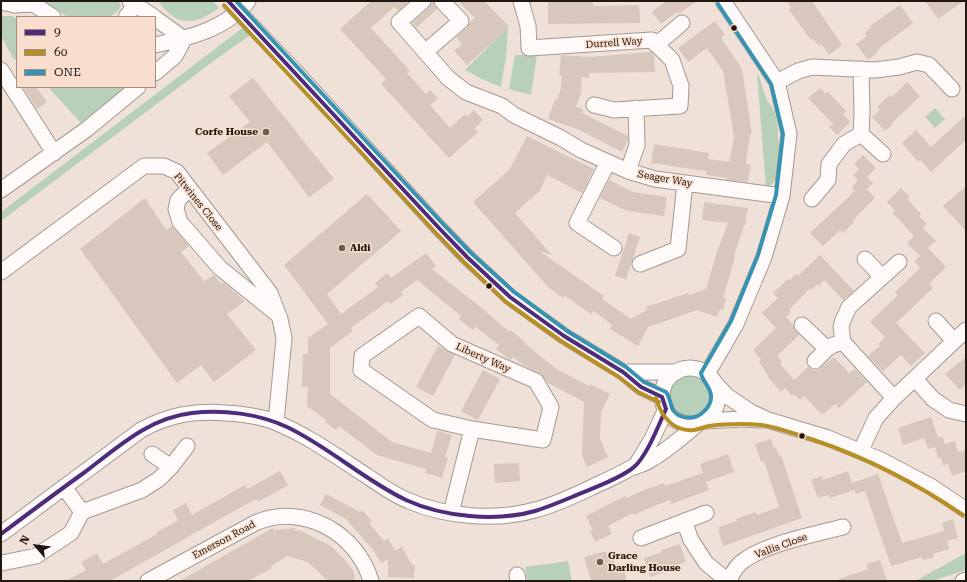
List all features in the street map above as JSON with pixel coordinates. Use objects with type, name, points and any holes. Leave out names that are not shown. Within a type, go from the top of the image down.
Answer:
[{"type":"street","points":[[228,1],[438,228],[510,297],[564,336],[624,372],[641,388],[664,403],[674,419],[680,422],[692,424],[744,419],[768,420]]},
{"type":"street","points":[[156,45],[184,39],[214,28],[240,12],[248,1]]},
{"type":"street","name":"Seager Way","points":[[423,1],[399,22],[448,78],[466,92],[502,106],[514,115],[561,138],[581,150],[628,171],[655,179],[782,196]]},
{"type":"street","points":[[425,52],[461,20],[442,1]]},
{"type":"street","name":"Durrell Way","points":[[521,1],[528,26],[529,48],[652,40],[672,60],[681,86],[680,106],[614,110],[594,104]]},
{"type":"street","points":[[711,379],[764,256],[782,196],[789,134],[777,82],[723,1]]},
{"type":"street","points":[[1,2],[15,5],[31,2],[52,16]]},
{"type":"street","points":[[127,16],[134,2],[152,16]]},
{"type":"street","points":[[156,19],[184,39]]},
{"type":"street","points":[[656,45],[682,23]]},
{"type":"street","points":[[156,72],[175,56],[184,39]]},
{"type":"street","points":[[777,82],[798,71],[812,67],[875,70],[899,67],[917,62],[929,65],[952,89]]},
{"type":"street","points":[[861,69],[861,134]]},
{"type":"street","points":[[1,70],[54,153]]},
{"type":"street","points":[[1,190],[87,129],[137,88]]},
{"type":"street","points":[[628,171],[636,146],[636,108]]},
{"type":"street","points":[[861,134],[883,154]]},
{"type":"street","points":[[812,199],[828,180],[829,164],[844,144],[861,134]]},
{"type":"street","points":[[608,162],[577,223],[614,248]]},
{"type":"street","name":"Pitwines Close","points":[[1,272],[144,166],[164,166],[177,172],[270,293],[278,314],[284,338],[276,422]]},
{"type":"street","points":[[640,264],[678,249],[685,183]]},
{"type":"street","points":[[189,189],[178,200],[176,209],[180,222],[220,268],[278,314]]},
{"type":"street","points":[[865,259],[882,276]]},
{"type":"street","points":[[894,398],[843,342],[842,327],[849,307],[899,262]]},
{"type":"street","name":"Liberty Way","points":[[419,316],[452,344],[536,381],[551,407],[542,440],[472,429],[433,420],[361,370],[362,356],[419,316]]},
{"type":"street","points":[[936,321],[954,341]]},
{"type":"street","points":[[802,325],[826,349]]},
{"type":"street","points":[[861,450],[876,418],[894,398],[915,380],[966,330]]},
{"type":"street","points":[[815,361],[826,349],[843,342]]},
{"type":"street","points":[[635,466],[652,439],[664,403],[666,383],[672,375],[677,372],[682,370],[697,369],[711,379],[727,396],[751,412],[768,420],[828,438],[861,450],[932,486],[966,510]]},
{"type":"street","points":[[624,372],[677,372]]},
{"type":"street","points":[[1,534],[141,430],[158,421],[175,415],[207,411],[246,414],[276,422],[296,431],[388,490],[408,501],[451,513],[468,515],[512,515],[534,511],[588,489],[635,466],[648,462],[663,452],[714,411],[717,404],[717,390],[711,379]]},
{"type":"street","points":[[915,380],[933,399],[949,410],[966,414]]},
{"type":"street","points":[[451,513],[472,429]]},
{"type":"street","points":[[2,563],[36,556],[71,533],[82,512],[142,490],[159,480],[187,446]]},
{"type":"street","points":[[152,454],[171,467]]},
{"type":"street","points":[[64,487],[82,512]]},
{"type":"street","points":[[641,538],[706,513]]},
{"type":"street","name":"Emerson Road","points":[[148,581],[255,523],[283,516],[306,518],[330,527],[355,549],[366,567],[371,581]]},
{"type":"street","name":"Vallis Close","points":[[684,521],[691,540],[706,563],[729,581],[732,573],[745,559],[770,548],[804,537],[844,527]]},
{"type":"green space","points":[[44,1],[118,1],[121,5],[119,10],[111,16],[66,16]]},
{"type":"green space","points":[[158,1],[213,1],[219,8],[202,18],[194,21],[186,21],[172,16]]},
{"type":"green space","points":[[2,16],[12,16],[16,18],[16,59],[14,60],[1,36]]},
{"type":"green space","points":[[249,23],[256,31],[219,57],[1,221],[1,212]]},
{"type":"green space","points":[[508,27],[506,57],[501,87],[465,70]]},
{"type":"green space","points":[[515,55],[537,55],[531,95],[509,89]]},
{"type":"green space","points":[[757,74],[768,102],[774,110],[778,134],[779,156],[777,175],[773,183],[766,188]]},
{"type":"green space","points":[[49,88],[134,88],[81,123]]},
{"type":"green space","points":[[935,108],[945,119],[935,128],[925,117]]},
{"type":"green space","points":[[690,375],[705,381],[711,396],[705,411],[690,417],[675,411],[669,396],[675,381]]},
{"type":"green space","points":[[966,553],[966,570],[932,581],[915,581]]},
{"type":"green space","points":[[568,561],[572,581],[527,581],[525,567]]},
{"type":"building","points":[[371,1],[409,1],[398,11],[394,7],[371,28],[410,71],[407,73],[426,94],[430,90],[438,98],[430,105],[450,128],[465,114],[467,117],[474,110],[483,120],[474,129],[478,132],[449,158],[381,84],[386,79],[340,29]]},
{"type":"building","points":[[432,1],[437,9],[416,28],[412,23],[429,8]]},
{"type":"building","points":[[458,1],[484,1],[509,26],[467,65],[454,51],[462,44],[456,37],[467,28],[470,22],[475,18]]},
{"type":"building","points":[[548,1],[592,1],[594,6],[639,5],[640,23],[548,24]]},
{"type":"building","points":[[666,1],[697,1],[679,14],[677,12],[661,24],[652,12]]},
{"type":"building","points":[[787,1],[812,1],[842,45],[829,55],[821,44],[819,46],[813,39],[811,40],[789,10],[791,8]]},
{"type":"building","points":[[925,1],[964,1],[938,19]]},
{"type":"building","points":[[900,5],[913,23],[877,50],[878,52],[868,60],[856,44],[867,36],[865,33],[871,28],[870,26]]},
{"type":"building","points":[[715,21],[725,35],[721,38],[742,69],[752,134],[750,134],[746,164],[751,165],[748,182],[727,180],[727,178],[706,175],[706,171],[651,163],[654,144],[709,153],[708,159],[729,162],[734,137],[723,71],[707,48],[688,62],[678,48]]},
{"type":"building","points":[[651,52],[654,55],[655,72],[589,73],[589,78],[582,77],[581,93],[576,107],[583,109],[582,113],[628,136],[628,140],[622,152],[580,130],[548,119],[555,99],[557,100],[561,88],[562,76],[559,75],[561,55],[589,57]]},
{"type":"building","name":"Corfe House","points":[[253,78],[334,179],[309,197],[267,142],[223,175],[207,153],[250,122],[229,96]]},
{"type":"building","points":[[907,82],[920,96],[885,131],[872,117],[880,110],[877,107],[890,95],[892,97]]},
{"type":"building","points":[[24,88],[37,88],[47,102],[37,109]]},
{"type":"building","points":[[820,88],[826,94],[828,92],[846,111],[843,114],[850,122],[837,135],[829,127],[833,124],[808,98]]},
{"type":"building","points":[[966,115],[966,140],[931,172],[920,160],[918,162],[902,143],[916,130],[931,147]]},
{"type":"building","points":[[527,136],[594,169],[582,193],[547,175],[540,191],[515,213],[552,255],[539,251],[604,296],[602,299],[631,319],[647,310],[646,307],[688,293],[689,295],[706,289],[717,252],[728,223],[702,220],[704,202],[748,208],[745,225],[734,256],[735,257],[723,298],[726,298],[723,310],[720,309],[717,317],[697,310],[648,327],[638,346],[610,329],[612,325],[594,311],[591,314],[565,296],[563,298],[549,288],[473,202],[510,169]]},
{"type":"building","points":[[863,155],[876,168],[867,177],[873,183],[867,189],[875,198],[853,220],[854,222],[843,233],[840,230],[823,246],[810,233],[855,191],[852,187],[858,180],[853,175],[859,169],[854,164]]},
{"type":"building","points":[[609,180],[633,192],[667,197],[664,216],[627,211],[600,198]]},
{"type":"building","points":[[966,186],[966,231],[943,206]]},
{"type":"building","points":[[901,188],[910,197],[907,199],[921,214],[919,216],[927,224],[923,228],[936,241],[928,248],[946,267],[929,284],[933,288],[896,323],[925,353],[911,366],[901,355],[883,371],[868,356],[880,346],[878,344],[885,337],[870,322],[898,295],[895,292],[920,268],[914,261],[920,256],[907,243],[914,236],[893,213],[895,211],[887,202]]},
{"type":"building","points":[[367,194],[401,231],[327,294],[341,314],[378,287],[375,283],[387,273],[391,278],[426,253],[436,266],[432,269],[510,332],[511,330],[525,342],[524,343],[558,370],[589,386],[590,384],[610,394],[601,412],[600,439],[608,457],[587,467],[582,455],[584,402],[548,383],[540,373],[525,366],[513,357],[511,360],[509,359],[496,349],[499,345],[476,327],[473,330],[459,319],[461,316],[417,280],[401,292],[403,295],[390,304],[388,301],[351,328],[353,331],[330,348],[330,394],[392,442],[431,453],[437,431],[452,435],[445,457],[448,458],[442,478],[425,473],[426,469],[377,455],[339,426],[336,430],[325,422],[326,420],[307,406],[308,387],[302,387],[303,354],[308,354],[308,338],[328,324],[284,265]]},
{"type":"building","points":[[145,198],[166,230],[172,226],[189,246],[181,252],[204,281],[214,275],[221,284],[223,282],[245,301],[227,314],[256,350],[214,382],[201,365],[177,383],[80,249]]},
{"type":"building","points":[[629,233],[640,237],[626,279],[615,276]]},
{"type":"building","points":[[820,255],[854,291],[843,300],[824,280],[819,286],[817,284],[811,290],[810,288],[789,310],[791,312],[786,317],[799,335],[777,356],[782,362],[780,364],[794,380],[808,367],[812,370],[818,370],[834,357],[849,373],[855,369],[867,382],[839,408],[835,404],[822,415],[804,396],[800,400],[794,394],[792,396],[785,388],[781,392],[767,376],[768,375],[759,362],[761,360],[753,350],[776,328],[762,313],[778,298],[773,293],[788,279],[790,280],[796,274],[798,276]]},
{"type":"building","points":[[438,346],[455,355],[433,396],[416,387]]},
{"type":"building","points":[[966,357],[966,384],[960,390],[945,374]]},
{"type":"building","points":[[483,370],[500,379],[478,420],[461,411]]},
{"type":"building","points":[[931,417],[938,438],[942,436],[945,444],[955,441],[958,452],[966,450],[966,471],[952,476],[948,464],[943,465],[941,458],[938,458],[935,447],[928,449],[924,438],[903,445],[898,428]]},
{"type":"building","points":[[771,439],[779,456],[781,455],[802,518],[723,546],[719,527],[737,521],[736,519],[756,512],[757,515],[779,507],[764,461],[761,462],[755,444]]},
{"type":"building","points":[[728,454],[734,472],[706,482],[700,464]]},
{"type":"building","points":[[519,463],[520,481],[495,483],[494,464]]},
{"type":"building","points":[[280,471],[288,485],[258,502],[256,499],[110,581],[66,581],[86,570],[81,562],[97,553],[103,564],[157,534],[156,533],[178,520],[173,510],[186,503],[192,515],[245,485],[247,489]]},
{"type":"building","points":[[848,471],[852,483],[878,474],[902,543],[944,531],[942,523],[953,519],[958,538],[947,541],[949,549],[933,554],[934,557],[923,560],[922,557],[891,566],[865,491],[856,494],[854,490],[830,498],[829,495],[818,498],[811,480],[822,476],[823,480]]},
{"type":"building","points":[[703,473],[709,490],[671,504],[670,500],[634,515],[633,513],[608,526],[612,534],[595,542],[590,531],[593,530],[586,516],[625,496],[626,498],[664,483],[665,486]]},
{"type":"building","points":[[326,494],[360,512],[362,510],[372,521],[369,523],[384,541],[388,538],[395,551],[402,547],[412,565],[415,565],[414,578],[388,577],[388,559],[381,563],[374,551],[346,519],[320,505]]},
{"type":"building","points":[[273,528],[274,530],[295,528],[295,531],[299,530],[331,546],[347,562],[354,572],[355,581],[328,581],[308,562],[287,556],[271,566],[272,568],[248,581],[179,581]]},
{"type":"building","points":[[680,544],[686,562],[667,568],[668,571],[650,577],[644,558],[662,552],[661,550]]},
{"type":"building","name":"Grace Darling House","points":[[606,551],[608,559],[613,557],[616,568],[623,566],[627,581],[591,581],[584,557]]},
{"type":"building","points":[[880,560],[887,581],[839,581],[839,579],[868,569],[866,564]]},
{"type":"transit line","name":"9","points":[[228,1],[439,228],[467,257],[510,297],[564,336],[623,372],[641,387],[662,397]]},
{"type":"transit line","name":"ONE","points":[[236,1],[471,253],[514,292],[567,331],[626,367],[644,382],[666,392],[673,410],[682,417],[686,418],[698,416],[710,403],[711,394],[701,373],[731,321],[758,255],[776,195],[783,134],[771,84],[718,4]]},
{"type":"transit line","name":"60","points":[[224,5],[435,232],[506,302],[561,341],[619,377],[638,392],[659,402]]},
{"type":"transit line","name":"9","points":[[1,534],[122,443],[148,427],[176,416],[204,412],[228,412],[253,416],[287,427],[317,444],[391,492],[421,506],[453,514],[487,517],[535,511],[613,480],[634,467],[648,448],[666,409],[662,397]]},
{"type":"transit line","name":"60","points":[[656,398],[665,417],[669,422],[680,429],[694,430],[709,426],[745,424],[767,426],[785,430],[834,447],[891,472],[927,492],[963,515]]},
{"type":"place","name":"Corfe House","points":[[266,132]]},
{"type":"place","name":"Aldi","points":[[342,248]]},
{"type":"place","name":"Grace Darling House","points":[[600,562]]}]
